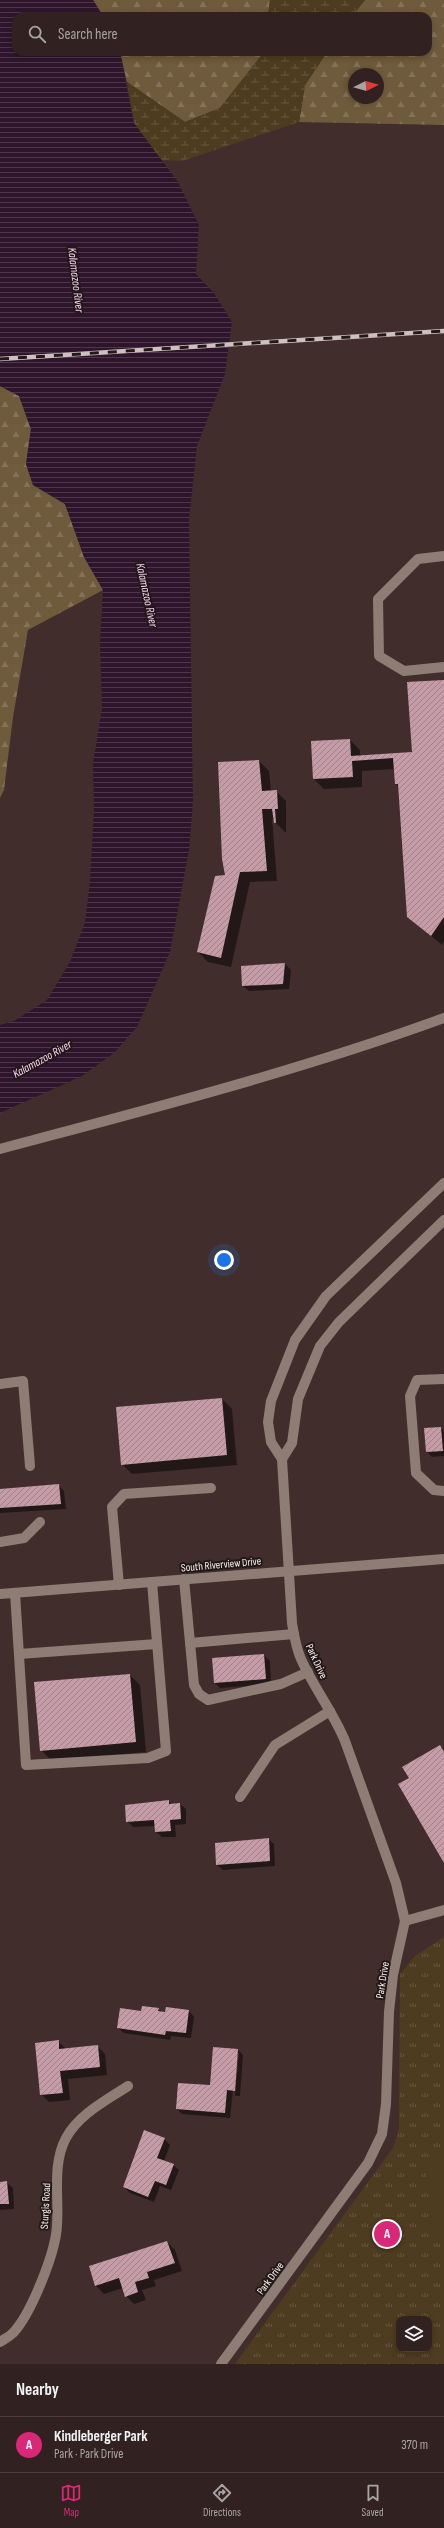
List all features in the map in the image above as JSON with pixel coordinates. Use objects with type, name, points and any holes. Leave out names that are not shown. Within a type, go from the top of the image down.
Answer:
[{"type":"street","points":[[444,556],[418,559],[378,599],[379,656],[404,671],[444,667]]},
{"type":"street","points":[[0,1149],[272,1075],[377,1042],[444,1018]]},
{"type":"street","points":[[444,1183],[326,1296],[295,1340],[271,1401],[268,1422],[271,1442],[282,1460],[292,1443],[298,1399],[320,1346],[339,1322],[444,1220]]},
{"type":"street","points":[[444,1379],[417,1380],[410,1396],[416,1473],[434,1490],[444,1490]]},
{"type":"street","points":[[0,1384],[23,1381],[30,1466]]},
{"type":"street","name":"Park Drive","points":[[221,2364],[368,2163],[382,2134],[386,2104],[392,1982],[405,1921],[396,1883],[350,1755],[330,1711],[301,1658],[294,1634],[282,1460]]},
{"type":"street","points":[[119,1585],[112,1507],[117,1500],[124,1494],[211,1488]]},
{"type":"street","points":[[0,1542],[24,1538],[40,1522]]},
{"type":"street","name":"South Riverview Drive","points":[[0,1594],[444,1559]]},
{"type":"street","points":[[184,1579],[194,1685],[199,1694],[208,1700],[281,1684],[308,1672]]},
{"type":"street","points":[[15,1593],[26,1765],[148,1758],[166,1751],[152,1582]]},
{"type":"street","points":[[190,1643],[294,1634]]},
{"type":"street","points":[[19,1658],[157,1644]]},
{"type":"street","points":[[240,1797],[275,1745],[330,1711]]},
{"type":"street","points":[[405,1921],[444,1910]]},
{"type":"street","name":"Sturgis Road","points":[[0,2342],[12,2334],[20,2322],[46,2270],[57,2226],[58,2157],[66,2137],[81,2119],[128,2086]]},
{"type":"green space","points":[[93,0],[270,0],[268,12],[100,12]]},
{"type":"green space","points":[[270,0],[365,0],[355,12],[268,12]]},
{"type":"green space","points":[[365,0],[444,0],[444,125],[299,122],[305,85],[324,56],[432,56],[432,12],[355,12]]},
{"type":"green space","points":[[121,56],[261,56],[220,108],[185,122],[127,82]]},
{"type":"green space","points":[[261,56],[324,56],[305,85],[299,122],[182,161],[160,160],[134,123],[127,82],[185,122],[220,108]]},
{"type":"green space","points":[[0,386],[19,396],[31,429],[26,464],[33,485],[65,504],[84,557],[103,590],[28,630],[13,717],[4,790],[0,798]]},
{"type":"green space","points":[[444,1937],[444,2364],[235,2364],[393,2148],[399,2129],[400,1974],[415,1956]]},
{"type":"green space","points":[[444,2157],[444,2188],[428,2189],[425,2158]]},
{"type":"green space","points":[[444,2199],[444,2231],[432,2232],[429,2200]]},
{"type":"water","name":"Kalamazoo River","points":[[0,0],[93,0],[100,12],[12,12],[12,56],[121,56],[134,123],[178,182],[199,225],[196,274],[214,293],[232,322],[225,374],[197,446],[189,519],[193,802],[189,850],[170,952],[137,1027],[114,1053],[82,1076],[0,1113],[0,1025],[14,1021],[47,1000],[70,962],[85,922],[90,881],[94,810],[93,764],[102,708],[100,642],[103,590],[84,557],[65,504],[33,485],[26,464],[31,429],[19,396],[0,386]]},
{"type":"building","points":[[444,680],[444,917],[431,936],[407,917],[398,784],[395,784],[393,758],[352,761],[353,777],[313,779],[311,741],[350,739],[351,756],[412,752],[407,682]]},
{"type":"building","points":[[259,760],[262,791],[277,790],[278,809],[275,809],[276,823],[274,823],[272,809],[262,809],[267,871],[240,872],[221,958],[197,952],[215,876],[225,875],[222,859],[218,762]]},
{"type":"building","points":[[285,963],[283,984],[242,986],[241,966]]},
{"type":"building","points":[[222,1398],[227,1455],[121,1465],[116,1407]]},
{"type":"building","points":[[441,1427],[443,1451],[426,1452],[424,1428]]},
{"type":"building","points":[[59,1484],[61,1504],[0,1508],[0,1489]]},
{"type":"building","points":[[264,1654],[266,1679],[214,1683],[212,1658]]},
{"type":"building","points":[[130,1674],[136,1742],[40,1751],[34,1682]]},
{"type":"building","points":[[440,1745],[444,1752],[444,1863],[398,1784],[409,1778],[402,1767]]},
{"type":"building","points":[[169,1800],[169,1804],[180,1803],[181,1819],[170,1820],[171,1831],[155,1832],[154,1820],[126,1822],[125,1805]]},
{"type":"building","points":[[269,1838],[270,1861],[216,1865],[215,1843]]},
{"type":"building","points":[[142,2006],[159,2008],[158,2011],[165,2012],[166,2007],[189,2010],[186,2033],[166,2031],[165,2035],[117,2028],[120,2008],[141,2011]]},
{"type":"building","points":[[59,2040],[59,2049],[98,2045],[100,2067],[60,2071],[63,2093],[40,2095],[35,2043]]},
{"type":"building","points":[[213,2047],[238,2049],[235,2091],[227,2090],[225,2113],[176,2109],[178,2083],[210,2085]]},
{"type":"building","points":[[144,2130],[165,2138],[157,2158],[174,2164],[166,2185],[155,2181],[148,2197],[123,2187]]},
{"type":"building","points":[[7,2181],[9,2204],[0,2204],[0,2182]]},
{"type":"building","points":[[167,2241],[175,2263],[147,2272],[149,2278],[135,2282],[138,2292],[125,2297],[119,2278],[95,2286],[89,2266]]},
{"type":"railway","points":[[0,359],[444,331]]},
{"type":"place","name":"Kindleberger Park","points":[[387,2234]]}]
